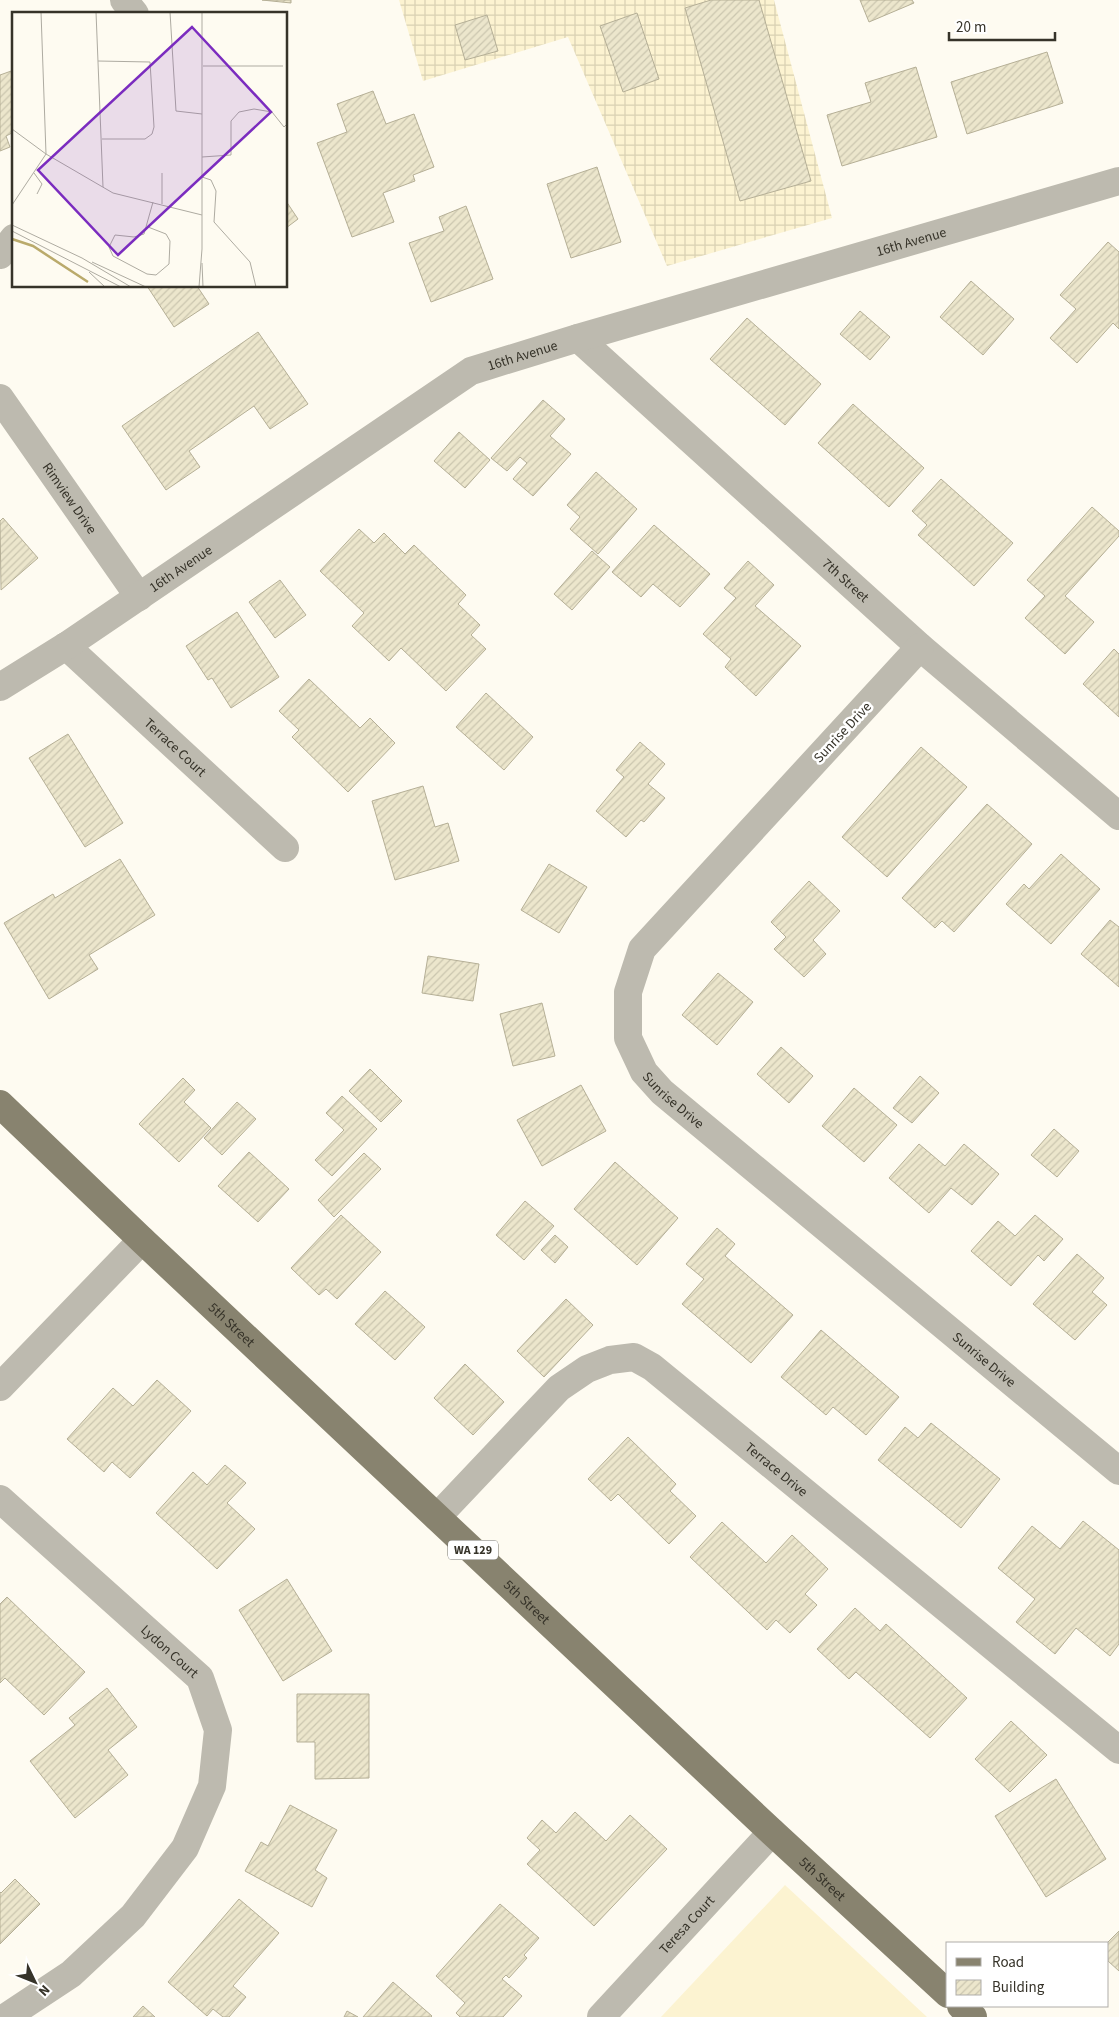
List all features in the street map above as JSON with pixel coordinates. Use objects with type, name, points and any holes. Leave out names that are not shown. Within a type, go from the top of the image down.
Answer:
[{"type":"main road","name":"5th Street","points":[[0,1104],[142,1240],[772,1832],[946,1992]]},
{"type":"main road","points":[[962,2007],[973,2017]]},
{"type":"street","points":[[124,0],[133,12]]},
{"type":"street","name":"16th Avenue","points":[[0,687],[139,597],[471,370],[1119,181]]},
{"type":"street","points":[[0,255],[12,240]]},
{"type":"street","name":"7th Street","points":[[578,338],[920,647],[1119,816]]},
{"type":"street","name":"Rimview Drive","points":[[0,399],[139,597]]},
{"type":"street","name":"Terrace Court","points":[[66,646],[285,848]]},
{"type":"street","name":"Sunrise Drive","points":[[920,647],[642,949],[628,992],[628,1038],[644,1072],[662,1092],[1119,1471]]},
{"type":"street","points":[[0,1388],[142,1240]]},
{"type":"street","name":"Terrace Drive","points":[[437,1517],[559,1388],[587,1369],[610,1360],[634,1357],[652,1367],[1119,1750]]},
{"type":"street","name":"Lydon Court","points":[[0,1499],[200,1678],[218,1730],[212,1786],[185,1848],[133,1916],[78,1967],[6,2017]]},
{"type":"street","name":"Teresa Court","points":[[601,2017],[772,1832]]},
{"type":"shaded area","points":[[399,0],[774,0],[832,218],[667,266],[568,37],[423,81]]},
{"type":"shaded area","points":[[785,1885],[927,2017],[661,2017]]},
{"type":"building","points":[[262,0],[291,0],[291,3]]},
{"type":"building","points":[[711,0],[759,0],[811,181],[740,201],[685,8]]},
{"type":"building","points":[[860,0],[912,0],[914,3],[869,22]]},
{"type":"building","points":[[637,13],[659,79],[623,92],[600,26]]},
{"type":"building","points":[[487,15],[498,51],[465,60],[455,25]]},
{"type":"building","points":[[1047,52],[1063,103],[967,134],[951,82]]},
{"type":"building","points":[[916,67],[937,137],[842,166],[827,115],[871,102],[865,83]]},
{"type":"building","points":[[12,71],[12,133],[6,136],[10,147],[0,151],[0,75]]},
{"type":"building","points":[[373,91],[386,124],[414,114],[434,167],[413,175],[415,181],[383,193],[394,222],[352,237],[317,143],[347,132],[337,104]]},
{"type":"building","points":[[597,167],[621,242],[571,258],[547,184]]},
{"type":"building","points":[[288,204],[298,219],[288,226]]},
{"type":"building","points":[[466,206],[493,279],[431,302],[409,243],[444,231],[439,217]]},
{"type":"building","points":[[1108,242],[1119,252],[1119,329],[1113,323],[1077,363],[1050,338],[1076,309],[1060,295]]},
{"type":"building","points":[[971,281],[1014,319],[983,355],[940,317]]},
{"type":"building","points":[[148,288],[198,288],[209,304],[174,327]]},
{"type":"building","points":[[860,311],[890,337],[870,360],[840,334]]},
{"type":"building","points":[[747,318],[821,384],[785,425],[710,359]]},
{"type":"building","points":[[258,332],[308,404],[270,429],[254,406],[189,451],[200,467],[166,490],[122,426]]},
{"type":"building","points":[[543,400],[565,419],[550,436],[571,454],[533,496],[513,479],[527,463],[520,457],[507,471],[491,458]]},
{"type":"building","points":[[853,404],[924,468],[889,507],[818,443]]},
{"type":"building","points":[[459,432],[490,460],[465,488],[434,461]]},
{"type":"building","points":[[596,472],[637,509],[598,554],[570,529],[580,517],[567,505]]},
{"type":"building","points":[[941,479],[1013,543],[974,586],[918,535],[927,525],[912,511]]},
{"type":"building","points":[[1092,507],[1119,531],[1119,536],[1065,596],[1094,622],[1065,654],[1025,618],[1045,596],[1027,580]]},
{"type":"building","points":[[3,518],[38,558],[1,590],[0,521]]},
{"type":"building","points":[[654,525],[710,574],[680,607],[653,584],[641,597],[612,572]]},
{"type":"building","points":[[359,529],[374,543],[384,533],[405,554],[414,545],[466,595],[458,604],[480,625],[471,635],[486,649],[446,691],[401,648],[389,661],[352,626],[364,613],[320,571]]},
{"type":"building","points":[[592,551],[610,567],[572,610],[554,594]]},
{"type":"building","points":[[748,561],[774,585],[755,606],[801,646],[756,696],[725,667],[731,659],[703,634],[736,598],[724,588]]},
{"type":"building","points":[[280,580],[306,615],[275,638],[249,602]]},
{"type":"building","points":[[237,612],[279,677],[231,708],[212,678],[208,680],[186,646]]},
{"type":"building","points":[[1114,649],[1119,654],[1119,717],[1083,684]]},
{"type":"building","points":[[309,679],[360,728],[370,718],[395,743],[348,792],[292,737],[299,730],[279,711]]},
{"type":"building","points":[[486,693],[533,737],[504,770],[456,727]]},
{"type":"building","points":[[68,734],[123,823],[85,847],[29,758]]},
{"type":"building","points":[[640,742],[665,764],[648,784],[665,798],[644,822],[641,820],[626,837],[596,811],[624,777],[616,770]]},
{"type":"building","points":[[921,747],[967,787],[887,877],[842,837]]},
{"type":"building","points":[[423,786],[435,827],[448,823],[459,861],[395,880],[372,801]]},
{"type":"building","points":[[987,804],[1032,844],[954,932],[942,921],[935,928],[902,898]]},
{"type":"building","points":[[1061,854],[1100,889],[1051,944],[1006,904],[1024,884],[1029,889]]},
{"type":"building","points":[[120,859],[155,915],[89,955],[98,969],[49,999],[4,923],[53,894],[55,898]]},
{"type":"building","points":[[549,864],[587,887],[559,933],[521,910]]},
{"type":"building","points":[[809,881],[840,911],[813,940],[826,954],[804,977],[774,949],[786,937],[771,922]]},
{"type":"building","points":[[1110,920],[1119,927],[1119,987],[1081,954]]},
{"type":"building","points":[[428,956],[479,964],[473,1001],[422,993]]},
{"type":"building","points":[[718,973],[753,1002],[717,1045],[682,1015]]},
{"type":"building","points":[[542,1003],[555,1056],[513,1066],[500,1014]]},
{"type":"building","points":[[781,1047],[813,1076],[789,1103],[757,1074]]},
{"type":"building","points":[[370,1069],[402,1101],[381,1122],[349,1091]]},
{"type":"building","points":[[920,1076],[939,1093],[912,1123],[893,1108]]},
{"type":"building","points":[[183,1078],[195,1090],[184,1102],[211,1128],[179,1162],[139,1124]]},
{"type":"building","points":[[581,1085],[606,1131],[542,1166],[517,1120]]},
{"type":"building","points":[[854,1088],[897,1125],[864,1162],[822,1126]]},
{"type":"building","points":[[342,1096],[377,1129],[332,1176],[315,1160],[344,1130],[326,1113]]},
{"type":"building","points":[[237,1102],[256,1119],[222,1155],[204,1138]]},
{"type":"building","points":[[1054,1129],[1079,1151],[1057,1177],[1031,1155]]},
{"type":"building","points":[[919,1144],[945,1166],[964,1144],[999,1174],[972,1205],[951,1188],[929,1213],[889,1178]]},
{"type":"building","points":[[249,1152],[289,1189],[258,1222],[218,1186]]},
{"type":"building","points":[[364,1153],[381,1169],[334,1217],[318,1200]]},
{"type":"building","points":[[615,1162],[678,1218],[637,1265],[574,1209]]},
{"type":"building","points":[[525,1201],[554,1226],[524,1260],[496,1235]]},
{"type":"building","points":[[341,1215],[381,1252],[337,1299],[326,1289],[319,1295],[291,1268]]},
{"type":"building","points":[[1035,1215],[1063,1239],[1044,1261],[1038,1255],[1011,1286],[971,1251],[998,1221],[1015,1236]]},
{"type":"building","points":[[717,1228],[735,1244],[725,1256],[793,1315],[751,1363],[682,1304],[704,1279],[686,1264]]},
{"type":"building","points":[[555,1235],[568,1247],[555,1263],[541,1250]]},
{"type":"building","points":[[1077,1254],[1104,1278],[1092,1292],[1107,1305],[1075,1340],[1033,1304]]},
{"type":"building","points":[[385,1291],[425,1327],[395,1360],[355,1324]]},
{"type":"building","points":[[566,1299],[593,1325],[544,1377],[517,1351]]},
{"type":"building","points":[[821,1330],[899,1397],[866,1435],[833,1407],[826,1415],[781,1377]]},
{"type":"building","points":[[465,1364],[504,1402],[473,1435],[434,1398]]},
{"type":"building","points":[[157,1380],[191,1411],[130,1478],[112,1462],[104,1472],[67,1439],[113,1388],[133,1406]]},
{"type":"building","points":[[931,1423],[1000,1479],[961,1528],[878,1460],[905,1427],[918,1438]]},
{"type":"building","points":[[628,1437],[676,1484],[670,1491],[696,1516],[669,1544],[618,1494],[611,1501],[588,1479]]},
{"type":"building","points":[[225,1465],[246,1483],[227,1503],[255,1529],[217,1569],[156,1513],[193,1472],[207,1485]]},
{"type":"building","points":[[1083,1521],[1119,1550],[1119,1644],[1110,1656],[1076,1628],[1055,1654],[1016,1622],[1035,1599],[998,1568],[1032,1526],[1060,1549]]},
{"type":"building","points":[[722,1522],[766,1563],[792,1535],[828,1569],[805,1594],[817,1605],[790,1633],[776,1620],[767,1630],[690,1557]]},
{"type":"building","points":[[287,1579],[332,1651],[283,1681],[239,1610]]},
{"type":"building","points":[[7,1597],[85,1672],[44,1715],[5,1678],[0,1683],[0,1604]]},
{"type":"building","points":[[855,1608],[880,1631],[886,1624],[967,1698],[930,1738],[856,1672],[849,1679],[817,1649]]},
{"type":"building","points":[[107,1688],[137,1727],[108,1750],[128,1775],[75,1818],[30,1761],[75,1725],[69,1718]]},
{"type":"building","points":[[297,1694],[369,1694],[369,1778],[315,1779],[315,1742],[297,1742]]},
{"type":"building","points":[[1011,1721],[1047,1755],[1010,1792],[975,1759]]},
{"type":"building","points":[[1056,1779],[1106,1859],[1046,1897],[995,1816]]},
{"type":"building","points":[[290,1805],[337,1830],[315,1870],[327,1878],[312,1907],[245,1871],[261,1842],[268,1846]]},
{"type":"building","points":[[575,1812],[606,1841],[630,1815],[667,1849],[594,1926],[527,1864],[540,1850],[527,1838],[542,1820],[556,1833]]},
{"type":"building","points":[[15,1879],[40,1904],[0,1944],[0,1892]]},
{"type":"building","points":[[239,1899],[279,1933],[233,1986],[246,1997],[229,2017],[223,2017],[213,2009],[207,2016],[168,1982]]},
{"type":"building","points":[[500,1904],[539,1938],[524,1955],[527,1958],[509,1978],[506,1975],[502,1979],[522,1996],[503,2017],[460,2017],[456,2013],[465,2003],[436,1976]]},
{"type":"building","points":[[1119,1931],[1119,1971],[1109,1962],[1108,1942]]},
{"type":"building","points":[[393,1982],[432,2016],[363,2017]]},
{"type":"building","points":[[143,2006],[155,2017],[133,2017]]},
{"type":"building","points":[[347,2011],[358,2017],[344,2017]]}]
